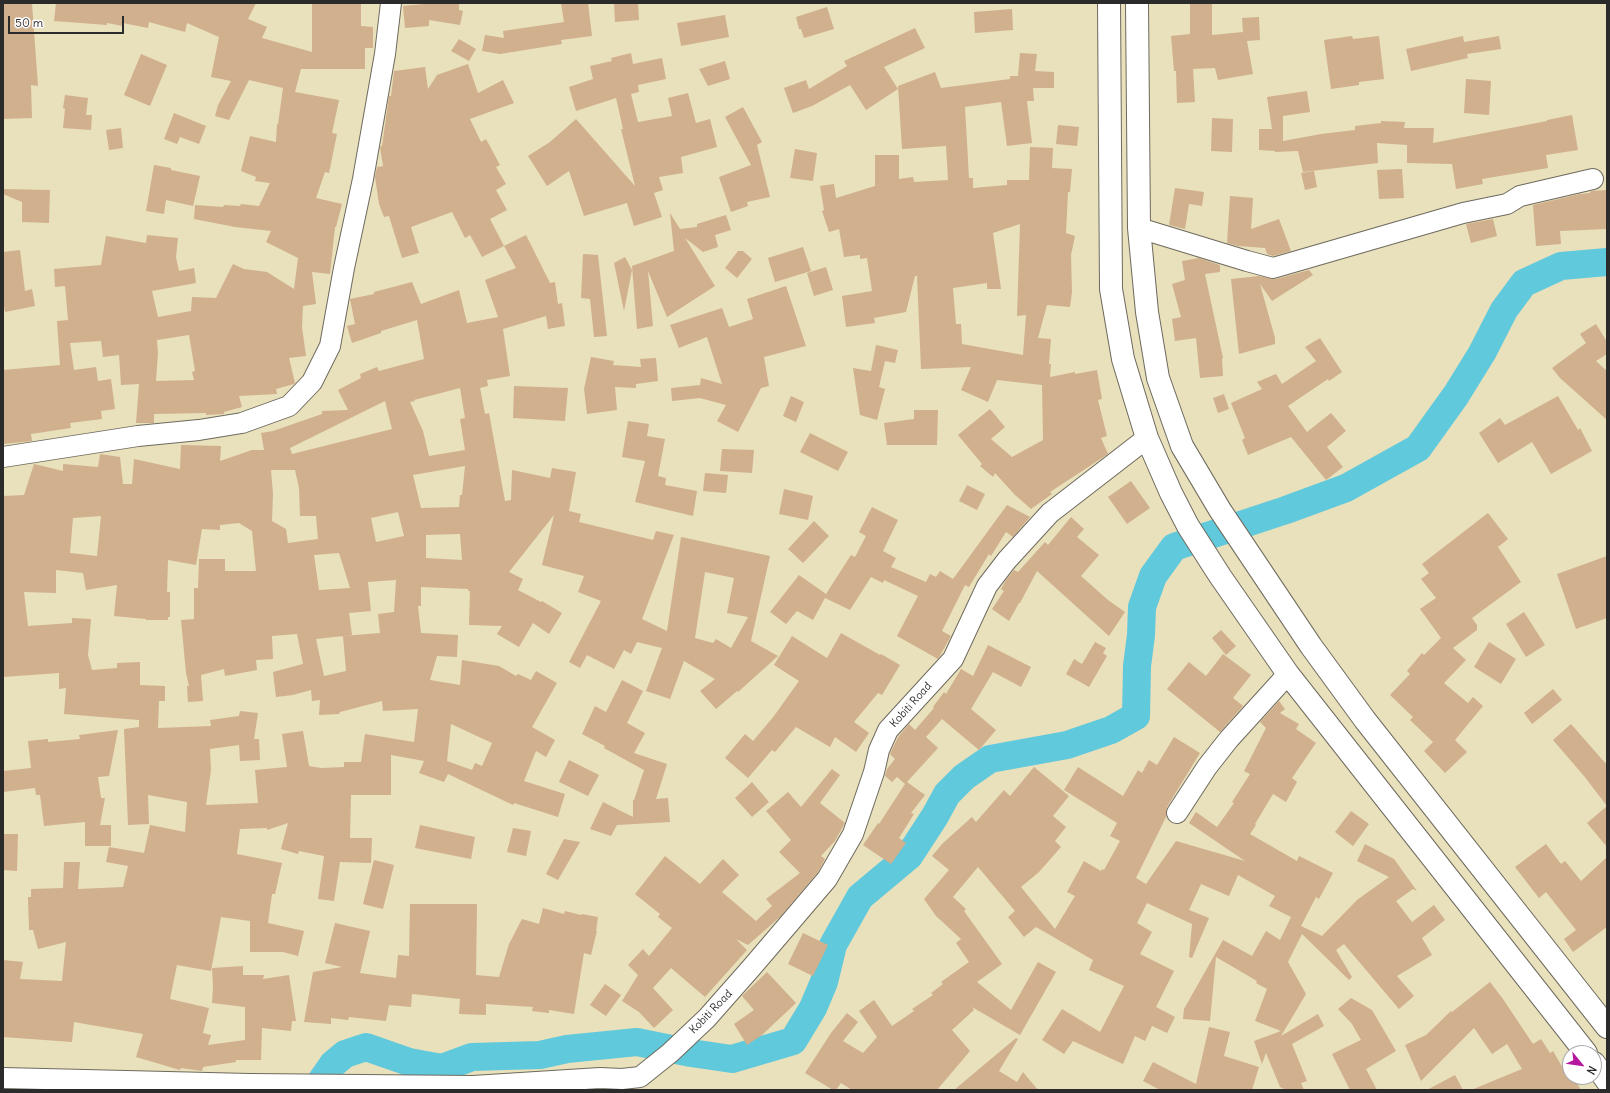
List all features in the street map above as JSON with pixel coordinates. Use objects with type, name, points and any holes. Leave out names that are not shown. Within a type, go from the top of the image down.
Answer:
[{"type":"main road","points":[[1109,3],[1111,289],[1123,359],[1147,438],[1171,493],[1188,526],[1220,576],[1288,674],[1580,1045]]},
{"type":"main road","points":[[1137,3],[1139,228],[1147,312],[1158,378],[1182,446],[1220,510],[1311,646],[1366,720],[1607,1027]]},
{"type":"street","points":[[3,457],[138,436],[199,430],[242,423],[289,406],[312,382],[330,346],[344,268],[363,179],[385,54],[391,3]]},
{"type":"street","points":[[1139,228],[1273,268],[1463,213],[1507,204],[1520,196],[1593,179]]},
{"type":"street","name":"Kobiti Road","points":[[3,1078],[325,1084],[360,1087],[473,1086],[640,1077],[674,1049],[722,1001],[827,879],[853,834],[874,772],[879,750],[888,730],[952,658],[987,586],[1007,560],[1050,513],[1147,438]]},
{"type":"street","points":[[1177,813],[1207,767],[1229,739],[1288,674]]},
{"type":"building","points":[[3,3],[32,3],[38,86],[31,85],[32,118],[3,119]]},
{"type":"building","points":[[56,3],[256,3],[248,19],[267,27],[262,38],[312,52],[312,3],[361,3],[361,26],[373,27],[373,48],[365,48],[365,69],[301,69],[295,92],[339,100],[332,133],[337,134],[329,173],[325,172],[316,198],[342,204],[335,227],[330,274],[312,272],[316,304],[303,306],[302,327],[306,356],[289,358],[294,384],[276,389],[277,394],[239,396],[242,407],[224,412],[224,414],[154,414],[154,423],[136,423],[139,384],[121,385],[119,355],[103,357],[101,341],[70,343],[74,370],[96,367],[98,381],[111,379],[115,409],[101,411],[102,419],[70,423],[71,428],[31,434],[32,441],[3,444],[3,370],[60,365],[57,321],[68,320],[65,286],[55,287],[54,269],[101,265],[106,236],[146,243],[147,235],[178,238],[176,257],[179,271],[194,268],[196,283],[152,291],[158,317],[191,311],[192,297],[216,298],[233,264],[244,269],[267,272],[294,289],[298,258],[266,242],[271,231],[235,227],[194,219],[195,205],[223,207],[224,205],[240,206],[241,204],[259,206],[270,183],[255,181],[256,177],[241,171],[250,136],[276,142],[277,124],[283,88],[249,80],[229,120],[215,116],[218,105],[231,81],[211,77],[219,37],[187,23],[185,32],[149,22],[148,28],[123,23],[123,26],[107,23],[107,25],[54,21]],"holes":[[[189,335],[195,371],[192,372],[194,380],[156,381],[158,353],[157,340]]]},
{"type":"building","points":[[435,3],[459,3],[459,10],[463,11],[460,25],[429,20],[429,26],[405,28],[403,6]]},
{"type":"building","points":[[561,3],[588,3],[592,36],[561,40],[562,44],[500,54],[482,51],[485,35],[504,38],[503,31],[564,22]]},
{"type":"building","points":[[614,3],[638,3],[639,20],[615,22]]},
{"type":"building","points":[[1190,3],[1212,3],[1212,35],[1243,32],[1242,18],[1259,17],[1260,40],[1247,41],[1253,74],[1218,80],[1215,68],[1193,69],[1195,102],[1177,103],[1176,71],[1174,71],[1171,36],[1190,34]]},
{"type":"building","points":[[827,7],[834,29],[804,38],[801,29],[799,29],[796,17]]},
{"type":"building","points":[[1012,9],[1013,30],[975,33],[974,12]]},
{"type":"building","points":[[725,15],[729,37],[681,46],[677,23]]},
{"type":"building","points":[[915,28],[925,48],[884,67],[898,89],[866,110],[850,85],[812,106],[793,113],[784,88],[806,80],[809,89],[847,66],[844,61]]},
{"type":"building","points":[[1352,36],[1353,39],[1379,36],[1384,79],[1359,82],[1359,85],[1331,89],[1324,40]]},
{"type":"building","points":[[1463,36],[1464,42],[1499,36],[1501,49],[1467,54],[1468,58],[1411,71],[1406,49]]},
{"type":"building","points":[[459,39],[476,49],[469,61],[451,51]]},
{"type":"building","points":[[631,53],[633,64],[662,58],[666,79],[638,85],[639,92],[631,94],[638,122],[672,116],[668,98],[688,93],[696,123],[710,119],[717,147],[681,157],[683,173],[659,177],[663,190],[654,193],[662,217],[634,226],[627,203],[584,216],[569,171],[547,186],[528,156],[550,142],[576,119],[635,186],[621,129],[623,129],[616,98],[576,111],[569,87],[593,79],[590,66],[612,61],[611,58]]},
{"type":"building","points":[[1020,53],[1037,54],[1035,71],[1054,72],[1054,88],[1033,88],[1034,101],[1027,101],[1032,143],[1007,146],[1001,102],[965,107],[969,178],[973,178],[973,188],[1007,185],[1007,180],[1029,180],[1030,147],[1053,148],[1052,168],[1072,169],[1070,192],[1068,192],[1066,233],[1075,236],[1071,255],[1072,292],[1070,307],[1047,305],[1038,338],[1051,339],[1049,364],[1051,364],[1050,377],[1075,372],[1075,374],[1097,370],[1102,399],[1098,400],[1107,436],[1101,438],[1108,454],[1050,492],[1052,494],[1031,509],[1015,495],[995,473],[993,477],[980,466],[982,464],[958,435],[990,409],[1005,427],[991,439],[1012,457],[1043,440],[1042,385],[997,380],[988,402],[961,390],[971,367],[921,369],[917,276],[915,276],[906,312],[874,318],[875,323],[846,327],[842,296],[872,291],[867,258],[860,259],[860,255],[844,257],[839,229],[829,232],[822,211],[824,210],[820,186],[834,184],[836,198],[875,186],[875,155],[899,155],[899,179],[913,177],[914,182],[948,180],[946,146],[902,149],[898,86],[935,72],[941,88],[1010,79],[1010,76],[1018,76]],"holes":[[[1020,224],[1017,316],[1026,315],[1023,355],[962,344],[961,324],[956,324],[953,288],[987,283],[987,289],[1001,289],[993,233]]]},
{"type":"building","points":[[141,54],[167,65],[150,106],[124,95]]},
{"type":"building","points":[[725,61],[730,79],[708,86],[699,69]]},
{"type":"building","points":[[468,64],[478,93],[503,80],[514,103],[470,119],[481,142],[486,139],[500,165],[496,167],[506,184],[496,190],[507,210],[490,219],[504,246],[482,257],[470,235],[465,238],[452,212],[411,227],[419,253],[402,258],[389,216],[384,217],[379,204],[375,177],[377,167],[383,166],[380,147],[382,146],[394,71],[425,67],[428,89],[437,75]]},
{"type":"building","points":[[1466,79],[1491,81],[1489,115],[1464,113]]},
{"type":"building","points":[[1307,91],[1310,112],[1283,116],[1283,141],[1355,130],[1355,126],[1381,123],[1381,121],[1405,122],[1404,128],[1434,128],[1433,143],[1572,115],[1578,150],[1546,155],[1548,168],[1482,179],[1483,184],[1456,189],[1452,164],[1407,163],[1407,145],[1377,143],[1378,163],[1303,172],[1298,151],[1275,152],[1259,150],[1259,129],[1272,129],[1267,97]]},
{"type":"building","points":[[65,95],[88,98],[86,115],[92,115],[91,130],[63,128],[65,109],[63,108]]},
{"type":"building","points":[[743,107],[762,142],[757,145],[770,197],[747,202],[748,206],[731,212],[719,177],[751,165],[725,117]]},
{"type":"building","points":[[174,113],[206,126],[199,144],[180,137],[177,144],[164,139]]},
{"type":"building","points":[[1212,118],[1233,119],[1232,152],[1211,151]]},
{"type":"building","points":[[1058,125],[1079,127],[1077,146],[1056,144]]},
{"type":"building","points":[[121,128],[123,148],[109,150],[106,130]]},
{"type":"building","points":[[795,149],[817,153],[813,181],[790,178]]},
{"type":"building","points":[[154,165],[200,176],[193,206],[166,200],[164,214],[146,211]]},
{"type":"building","points":[[1402,169],[1404,198],[1379,199],[1377,170]]},
{"type":"building","points":[[1314,171],[1317,187],[1305,190],[1301,173]]},
{"type":"building","points":[[1175,188],[1204,192],[1202,206],[1189,204],[1185,229],[1169,225]]},
{"type":"building","points":[[3,189],[50,190],[49,223],[22,222],[22,202],[3,194]]},
{"type":"building","points":[[1607,190],[1607,229],[1560,231],[1561,244],[1536,246],[1533,205],[1590,193],[1592,191]]},
{"type":"building","points":[[1230,196],[1253,198],[1251,229],[1279,219],[1291,251],[1273,256],[1267,254],[1265,248],[1238,246],[1227,243]]},
{"type":"building","points":[[670,213],[680,229],[697,227],[697,224],[726,215],[731,230],[715,235],[718,247],[703,252],[685,238],[715,286],[667,317],[648,271],[653,326],[637,329],[632,266],[674,251]]},
{"type":"building","points":[[1493,219],[1497,236],[1471,243],[1466,224]]},
{"type":"building","points":[[526,235],[550,283],[555,282],[558,304],[562,303],[565,326],[548,329],[546,316],[503,329],[510,376],[487,380],[488,386],[480,388],[485,414],[489,413],[505,501],[511,500],[512,470],[550,478],[552,468],[576,472],[569,511],[581,514],[579,522],[653,540],[656,531],[674,535],[642,619],[667,631],[681,537],[770,556],[751,641],[778,656],[738,692],[737,691],[716,709],[700,691],[715,679],[684,661],[670,699],[646,691],[662,648],[637,642],[631,654],[624,650],[614,669],[587,655],[580,668],[569,662],[601,601],[578,592],[584,576],[542,565],[554,515],[509,572],[523,579],[518,590],[541,602],[542,601],[562,613],[549,634],[533,623],[519,647],[497,634],[502,626],[469,625],[470,591],[468,591],[468,589],[421,587],[421,606],[418,606],[421,633],[458,635],[457,657],[437,656],[430,680],[460,685],[462,660],[499,666],[516,676],[518,674],[531,680],[536,671],[557,683],[532,727],[555,740],[546,757],[536,751],[524,781],[565,794],[558,817],[514,803],[513,805],[448,774],[444,782],[419,773],[424,761],[391,755],[391,795],[351,795],[350,838],[372,838],[371,863],[340,862],[334,901],[318,899],[324,856],[299,851],[298,854],[281,849],[288,823],[267,830],[267,828],[240,829],[237,854],[282,863],[275,894],[272,894],[268,923],[304,931],[298,956],[283,952],[250,952],[250,921],[221,917],[211,971],[177,965],[170,999],[209,1008],[203,1033],[211,1035],[208,1045],[245,1040],[245,1007],[212,1003],[212,968],[243,966],[243,975],[264,975],[263,979],[289,975],[296,1021],[292,1021],[291,1031],[262,1028],[261,1060],[236,1060],[236,1062],[203,1067],[202,1071],[181,1068],[180,1070],[136,1057],[143,1034],[74,1022],[72,1042],[3,1037],[3,960],[23,962],[20,979],[62,981],[66,942],[38,949],[33,930],[29,930],[28,897],[31,897],[31,889],[63,888],[64,862],[80,862],[78,889],[123,887],[128,866],[106,862],[109,847],[144,853],[150,825],[185,832],[187,802],[148,795],[149,824],[128,825],[124,729],[139,727],[139,720],[64,714],[66,688],[59,689],[59,673],[3,677],[3,496],[24,495],[34,464],[63,471],[63,464],[98,467],[100,454],[120,457],[123,484],[132,484],[134,459],[180,469],[181,445],[221,446],[220,461],[252,450],[264,450],[261,433],[273,431],[322,414],[322,411],[348,410],[338,390],[361,378],[360,374],[377,367],[379,371],[424,359],[417,320],[381,331],[381,333],[352,343],[347,326],[355,324],[350,299],[374,294],[374,292],[412,282],[421,304],[459,290],[467,323],[498,317],[485,280],[516,268],[504,246]],"holes":[[[460,388],[465,418],[460,419],[465,450],[429,456],[423,431],[410,402]],[[385,401],[392,429],[292,454],[290,448]],[[465,466],[462,495],[460,495],[459,507],[421,508],[413,475]],[[271,470],[295,470],[299,488],[300,516],[316,516],[318,539],[288,543],[286,529],[272,521],[273,494]],[[398,512],[404,536],[376,542],[371,518]],[[101,516],[97,556],[70,553],[73,518]],[[239,523],[252,531],[256,571],[225,571],[225,559],[199,559],[198,588],[194,588],[194,619],[181,620],[186,673],[189,686],[187,686],[188,702],[203,701],[201,675],[224,669],[225,676],[257,670],[256,660],[273,659],[272,636],[297,634],[303,664],[273,672],[276,697],[293,695],[311,690],[312,701],[320,700],[319,715],[339,714],[340,712],[382,701],[383,711],[418,709],[414,742],[365,734],[361,762],[344,762],[344,767],[321,768],[309,766],[303,731],[282,734],[287,767],[255,770],[258,803],[206,805],[211,770],[210,749],[239,745],[240,761],[260,760],[259,739],[254,739],[258,713],[240,711],[239,716],[210,720],[211,726],[158,728],[159,701],[165,701],[165,686],[140,685],[140,662],[117,663],[117,668],[92,670],[88,655],[91,619],[72,618],[72,623],[28,626],[24,592],[56,593],[56,570],[83,573],[86,590],[117,585],[114,616],[146,620],[168,620],[168,617],[170,617],[170,592],[167,592],[168,560],[196,565],[202,529],[220,530],[220,525]],[[460,534],[462,560],[426,558],[426,535]],[[339,553],[350,588],[319,590],[314,555]],[[705,572],[734,578],[727,613],[748,617],[731,648],[716,639],[713,643],[695,638]],[[396,580],[394,612],[378,614],[380,633],[343,636],[352,635],[349,613],[371,611],[368,582]],[[343,636],[346,671],[324,676],[316,639]],[[451,724],[492,743],[482,766],[475,763],[472,770],[447,761]]]},
{"type":"building","points":[[803,247],[811,271],[775,282],[768,258]]},
{"type":"building","points":[[20,250],[25,291],[32,289],[35,306],[5,312],[3,301],[3,252]]},
{"type":"building","points":[[738,251],[743,251],[752,259],[737,278],[725,268]]},
{"type":"building","points":[[583,254],[598,255],[607,336],[594,337],[590,299],[581,298]]},
{"type":"building","points":[[625,257],[632,270],[624,311],[614,263]]},
{"type":"building","points":[[1199,258],[1220,265],[1220,272],[1205,274],[1223,358],[1223,376],[1200,378],[1196,338],[1175,341],[1172,319],[1181,317],[1172,284],[1185,280],[1182,261]]},
{"type":"building","points":[[826,267],[833,290],[814,296],[807,273]]},
{"type":"building","points":[[1309,270],[1313,275],[1272,301],[1260,284],[1275,338],[1275,344],[1239,354],[1231,279],[1259,276],[1276,279]]},
{"type":"building","points":[[786,286],[806,346],[764,357],[769,386],[761,388],[738,432],[717,421],[726,405],[700,398],[672,401],[671,388],[700,385],[701,378],[722,384],[707,337],[679,348],[670,325],[722,308],[729,327],[753,319],[747,299]]},
{"type":"building","points":[[1596,324],[1607,342],[1607,354],[1596,361],[1607,371],[1607,420],[1560,378],[1552,368],[1586,343],[1580,334]]},
{"type":"building","points":[[1320,338],[1342,372],[1329,381],[1328,379],[1288,406],[1307,432],[1331,413],[1346,431],[1327,447],[1343,467],[1326,480],[1291,437],[1248,455],[1242,440],[1245,438],[1231,403],[1262,389],[1257,382],[1276,374],[1282,384],[1316,361],[1305,347]]},
{"type":"building","points":[[876,345],[898,350],[895,363],[885,361],[879,387],[885,389],[877,420],[860,415],[853,368],[871,371]]},
{"type":"building","points":[[591,357],[614,361],[613,365],[641,367],[640,359],[656,358],[658,381],[636,384],[636,388],[615,387],[617,410],[587,414],[584,389]]},
{"type":"building","points":[[514,386],[568,388],[565,421],[513,418]]},
{"type":"building","points":[[1224,394],[1229,409],[1218,413],[1213,398]]},
{"type":"building","points":[[791,396],[804,402],[796,422],[783,416]]},
{"type":"building","points":[[1558,396],[1578,430],[1580,428],[1592,451],[1551,474],[1532,442],[1498,463],[1479,433],[1500,418],[1505,425]]},
{"type":"building","points":[[914,410],[938,410],[937,445],[887,445],[884,423],[914,419]]},
{"type":"building","points":[[628,421],[649,424],[647,436],[665,439],[658,476],[666,478],[665,485],[697,491],[693,516],[635,502],[645,461],[622,457]]},
{"type":"building","points":[[810,433],[848,452],[838,471],[800,452]]},
{"type":"building","points":[[722,449],[754,450],[752,473],[720,471]]},
{"type":"building","points":[[705,473],[728,475],[726,493],[703,491]]},
{"type":"building","points":[[1131,481],[1150,508],[1127,524],[1108,497]]},
{"type":"building","points":[[967,485],[985,494],[977,510],[959,501]]},
{"type":"building","points":[[784,489],[813,496],[808,520],[779,514]]},
{"type":"building","points":[[1007,505],[1030,517],[1013,537],[1006,532],[991,556],[989,554],[969,587],[965,585],[942,631],[951,636],[938,659],[897,636],[918,596],[884,580],[883,583],[871,577],[850,610],[825,598],[813,620],[797,611],[786,624],[770,612],[799,575],[826,594],[851,555],[855,557],[866,536],[859,532],[872,507],[898,520],[883,551],[896,558],[891,567],[926,582],[930,574],[936,577],[940,571],[953,579]]},
{"type":"building","points":[[1488,513],[1508,539],[1498,547],[1521,582],[1472,618],[1477,625],[1477,630],[1453,648],[1466,660],[1444,683],[1468,703],[1473,697],[1483,706],[1455,740],[1467,752],[1445,773],[1424,751],[1433,742],[1410,720],[1413,717],[1390,695],[1410,674],[1407,671],[1422,653],[1424,655],[1441,638],[1420,609],[1436,598],[1421,579],[1429,573],[1422,564]]},
{"type":"building","points":[[1071,517],[1084,529],[1077,537],[1099,555],[1081,576],[1108,600],[1125,612],[1109,636],[1037,571],[1009,621],[992,609],[1004,591],[1001,589],[1006,580],[1014,570],[1018,572],[1045,542],[1048,545]]},
{"type":"building","points":[[814,521],[829,536],[803,563],[788,549]]},
{"type":"building","points":[[1607,556],[1607,618],[1576,629],[1557,574]]},
{"type":"building","points":[[1524,612],[1545,645],[1526,657],[1506,624]]},
{"type":"building","points":[[1221,630],[1236,646],[1226,655],[1212,638]]},
{"type":"building","points":[[841,633],[900,665],[882,695],[878,693],[854,722],[869,733],[856,752],[835,737],[830,747],[796,727],[775,752],[772,750],[748,778],[725,758],[745,734],[753,741],[774,716],[799,681],[774,665],[792,636],[827,658]]},
{"type":"building","points":[[1095,642],[1106,648],[1103,653],[1107,656],[1089,687],[1066,674],[1074,659],[1082,664]]},
{"type":"building","points":[[1489,642],[1516,659],[1501,684],[1474,667]]},
{"type":"building","points":[[988,645],[1031,667],[1021,687],[993,672],[971,709],[996,730],[979,750],[942,719],[926,737],[938,748],[907,782],[925,795],[911,813],[914,814],[899,838],[906,843],[891,864],[863,845],[878,823],[879,824],[905,784],[897,777],[892,782],[885,776],[887,769],[895,759],[890,754],[898,737],[909,724],[915,730],[934,708],[933,707],[944,692],[946,694],[961,669],[973,676]]},
{"type":"building","points":[[1223,654],[1251,675],[1233,698],[1243,706],[1220,732],[1167,689],[1189,662],[1206,676]]},
{"type":"building","points":[[622,680],[643,691],[627,723],[645,733],[634,753],[667,764],[656,799],[668,798],[670,822],[617,825],[611,836],[590,829],[603,802],[633,817],[633,800],[644,770],[582,734],[595,706],[606,712]]},
{"type":"building","points":[[1553,689],[1562,700],[1532,724],[1524,713]]},
{"type":"building","points":[[1279,701],[1285,709],[1280,713],[1299,724],[1296,729],[1316,743],[1292,778],[1297,782],[1286,802],[1273,794],[1250,834],[1297,861],[1299,856],[1333,873],[1319,899],[1316,897],[1301,926],[1322,936],[1357,900],[1389,877],[1357,861],[1365,844],[1394,859],[1417,891],[1413,889],[1396,901],[1412,922],[1434,905],[1445,920],[1422,938],[1432,955],[1397,976],[1414,996],[1399,1009],[1344,944],[1336,950],[1352,977],[1349,980],[1302,934],[1288,962],[1306,994],[1281,1036],[1318,1014],[1324,1026],[1292,1044],[1307,1081],[1301,1083],[1304,1090],[1287,1090],[1280,1087],[1266,1053],[1262,1064],[1254,1041],[1281,1031],[1255,1021],[1267,989],[1256,983],[1257,981],[1216,957],[1210,1021],[1183,1019],[1184,1009],[1223,940],[1252,956],[1266,931],[1280,940],[1291,917],[1269,906],[1275,896],[1238,875],[1229,896],[1201,884],[1189,910],[1209,918],[1192,958],[1189,957],[1192,924],[1147,903],[1137,923],[1152,932],[1140,954],[1174,971],[1156,1007],[1175,1017],[1167,1033],[1152,1026],[1145,1041],[1135,1036],[1123,1064],[1073,1041],[1064,1054],[1042,1040],[1062,1009],[1100,1032],[1124,986],[1089,970],[1093,960],[1036,927],[1024,937],[1008,917],[1015,911],[978,867],[953,897],[966,909],[964,911],[1002,964],[977,982],[1011,1010],[1038,962],[1056,972],[1020,1035],[972,1007],[974,1010],[952,1030],[970,1051],[937,1090],[852,1090],[841,1083],[836,1090],[833,1090],[805,1073],[831,1033],[847,1013],[858,1022],[843,1041],[863,1053],[877,1037],[859,1011],[874,1000],[892,1026],[914,1011],[912,1009],[933,995],[931,993],[943,984],[941,982],[969,962],[956,943],[961,939],[936,916],[924,899],[949,870],[932,856],[943,843],[972,817],[976,822],[1004,790],[1010,796],[1034,767],[1069,796],[1053,816],[1066,827],[1055,841],[1061,847],[1039,872],[1021,887],[1055,929],[1075,896],[1067,892],[1084,861],[1101,871],[1102,869],[1104,870],[1120,841],[1110,836],[1117,823],[1064,790],[1078,767],[1123,796],[1138,770],[1142,773],[1149,760],[1157,765],[1174,737],[1200,753],[1167,807],[1166,817],[1136,878],[1146,884],[1176,841],[1245,861],[1189,823],[1196,812],[1217,827],[1234,803],[1232,802],[1250,774],[1244,771],[1266,728],[1260,722]]},
{"type":"building","points":[[1571,724],[1607,765],[1607,806],[1553,740]]},
{"type":"building","points":[[118,730],[109,776],[98,777],[101,798],[105,798],[100,825],[111,825],[111,846],[85,846],[85,822],[44,826],[40,795],[36,795],[35,788],[3,792],[3,771],[31,768],[28,741],[48,739],[48,742],[80,739],[79,735]]},
{"type":"building","points":[[569,760],[599,775],[588,796],[559,782]]},
{"type":"building","points":[[832,769],[840,775],[820,803],[845,823],[835,841],[821,856],[825,859],[818,872],[780,917],[748,945],[736,939],[747,950],[705,997],[671,968],[653,988],[673,1010],[654,1028],[639,1012],[622,1001],[638,975],[628,965],[643,949],[649,956],[672,928],[658,917],[660,914],[635,894],[665,856],[700,884],[723,859],[739,875],[722,892],[756,921],[772,906],[766,899],[800,873],[779,852],[791,840],[766,811],[788,792],[801,807]]},
{"type":"building","points":[[752,782],[769,802],[752,817],[735,798]]},
{"type":"building","points":[[1607,806],[1607,847],[1587,823]]},
{"type":"building","points":[[1351,811],[1369,824],[1353,846],[1335,832]]},
{"type":"building","points":[[420,825],[475,837],[471,859],[415,848]]},
{"type":"building","points":[[513,828],[531,831],[526,856],[507,852]]},
{"type":"building","points":[[3,834],[18,834],[17,871],[3,870]]},
{"type":"building","points":[[564,839],[580,842],[558,880],[546,874]]},
{"type":"building","points":[[1546,844],[1561,864],[1565,861],[1581,881],[1607,857],[1607,927],[1573,952],[1564,939],[1576,930],[1546,892],[1539,898],[1515,867]]},
{"type":"building","points":[[374,860],[394,865],[383,909],[363,904]]},
{"type":"building","points":[[410,904],[477,904],[476,975],[499,977],[509,944],[522,919],[539,924],[543,908],[564,914],[565,911],[598,917],[597,931],[591,955],[584,953],[574,1014],[549,1010],[549,1013],[532,1011],[533,1007],[486,1004],[486,1015],[459,1014],[460,999],[412,994],[411,1007],[389,1005],[386,1021],[349,1017],[348,1020],[331,1018],[331,1024],[304,1022],[313,972],[342,967],[325,963],[335,923],[370,931],[360,973],[396,978],[398,955],[409,956]]},
{"type":"building","points":[[803,933],[828,945],[813,976],[788,964]]},
{"type":"building","points":[[767,972],[796,1003],[762,1035],[747,1045],[734,1024],[754,1010],[742,996]]},
{"type":"building","points":[[1490,982],[1533,1044],[1541,1039],[1550,1053],[1553,1051],[1562,1067],[1562,1085],[1578,1085],[1581,1090],[1471,1090],[1522,1069],[1507,1044],[1492,1054],[1474,1028],[1421,1081],[1405,1045],[1426,1035],[1451,1011],[1452,1012]]},
{"type":"building","points":[[605,984],[621,995],[606,1016],[590,1005]]},
{"type":"building","points":[[1351,998],[1372,1010],[1396,1051],[1366,1069],[1377,1090],[1350,1090],[1332,1054],[1361,1040],[1352,1024],[1338,1009]]},
{"type":"building","points":[[1209,1027],[1230,1032],[1224,1056],[1259,1067],[1252,1090],[1160,1090],[1143,1081],[1153,1062],[1196,1084]]},
{"type":"building","points":[[1016,1038],[1018,1039],[999,1071],[1017,1082],[1023,1072],[1038,1090],[954,1090]]},
{"type":"building","points":[[1455,1075],[1463,1090],[1427,1090]]},
{"type":"waterway","points":[[315,1090],[333,1064],[345,1054],[366,1047],[409,1062],[442,1068],[472,1057],[540,1055],[567,1049],[637,1042],[691,1053],[732,1059],[793,1041],[813,1008],[824,982],[833,945],[860,897],[909,856],[935,816],[947,794],[964,777],[990,759],[1067,745],[1111,730],[1136,716],[1137,666],[1141,635],[1142,607],[1153,576],[1174,547],[1286,510],[1346,488],[1418,448],[1456,395],[1482,353],[1504,310],[1524,283],[1561,266],[1607,262]]}]
